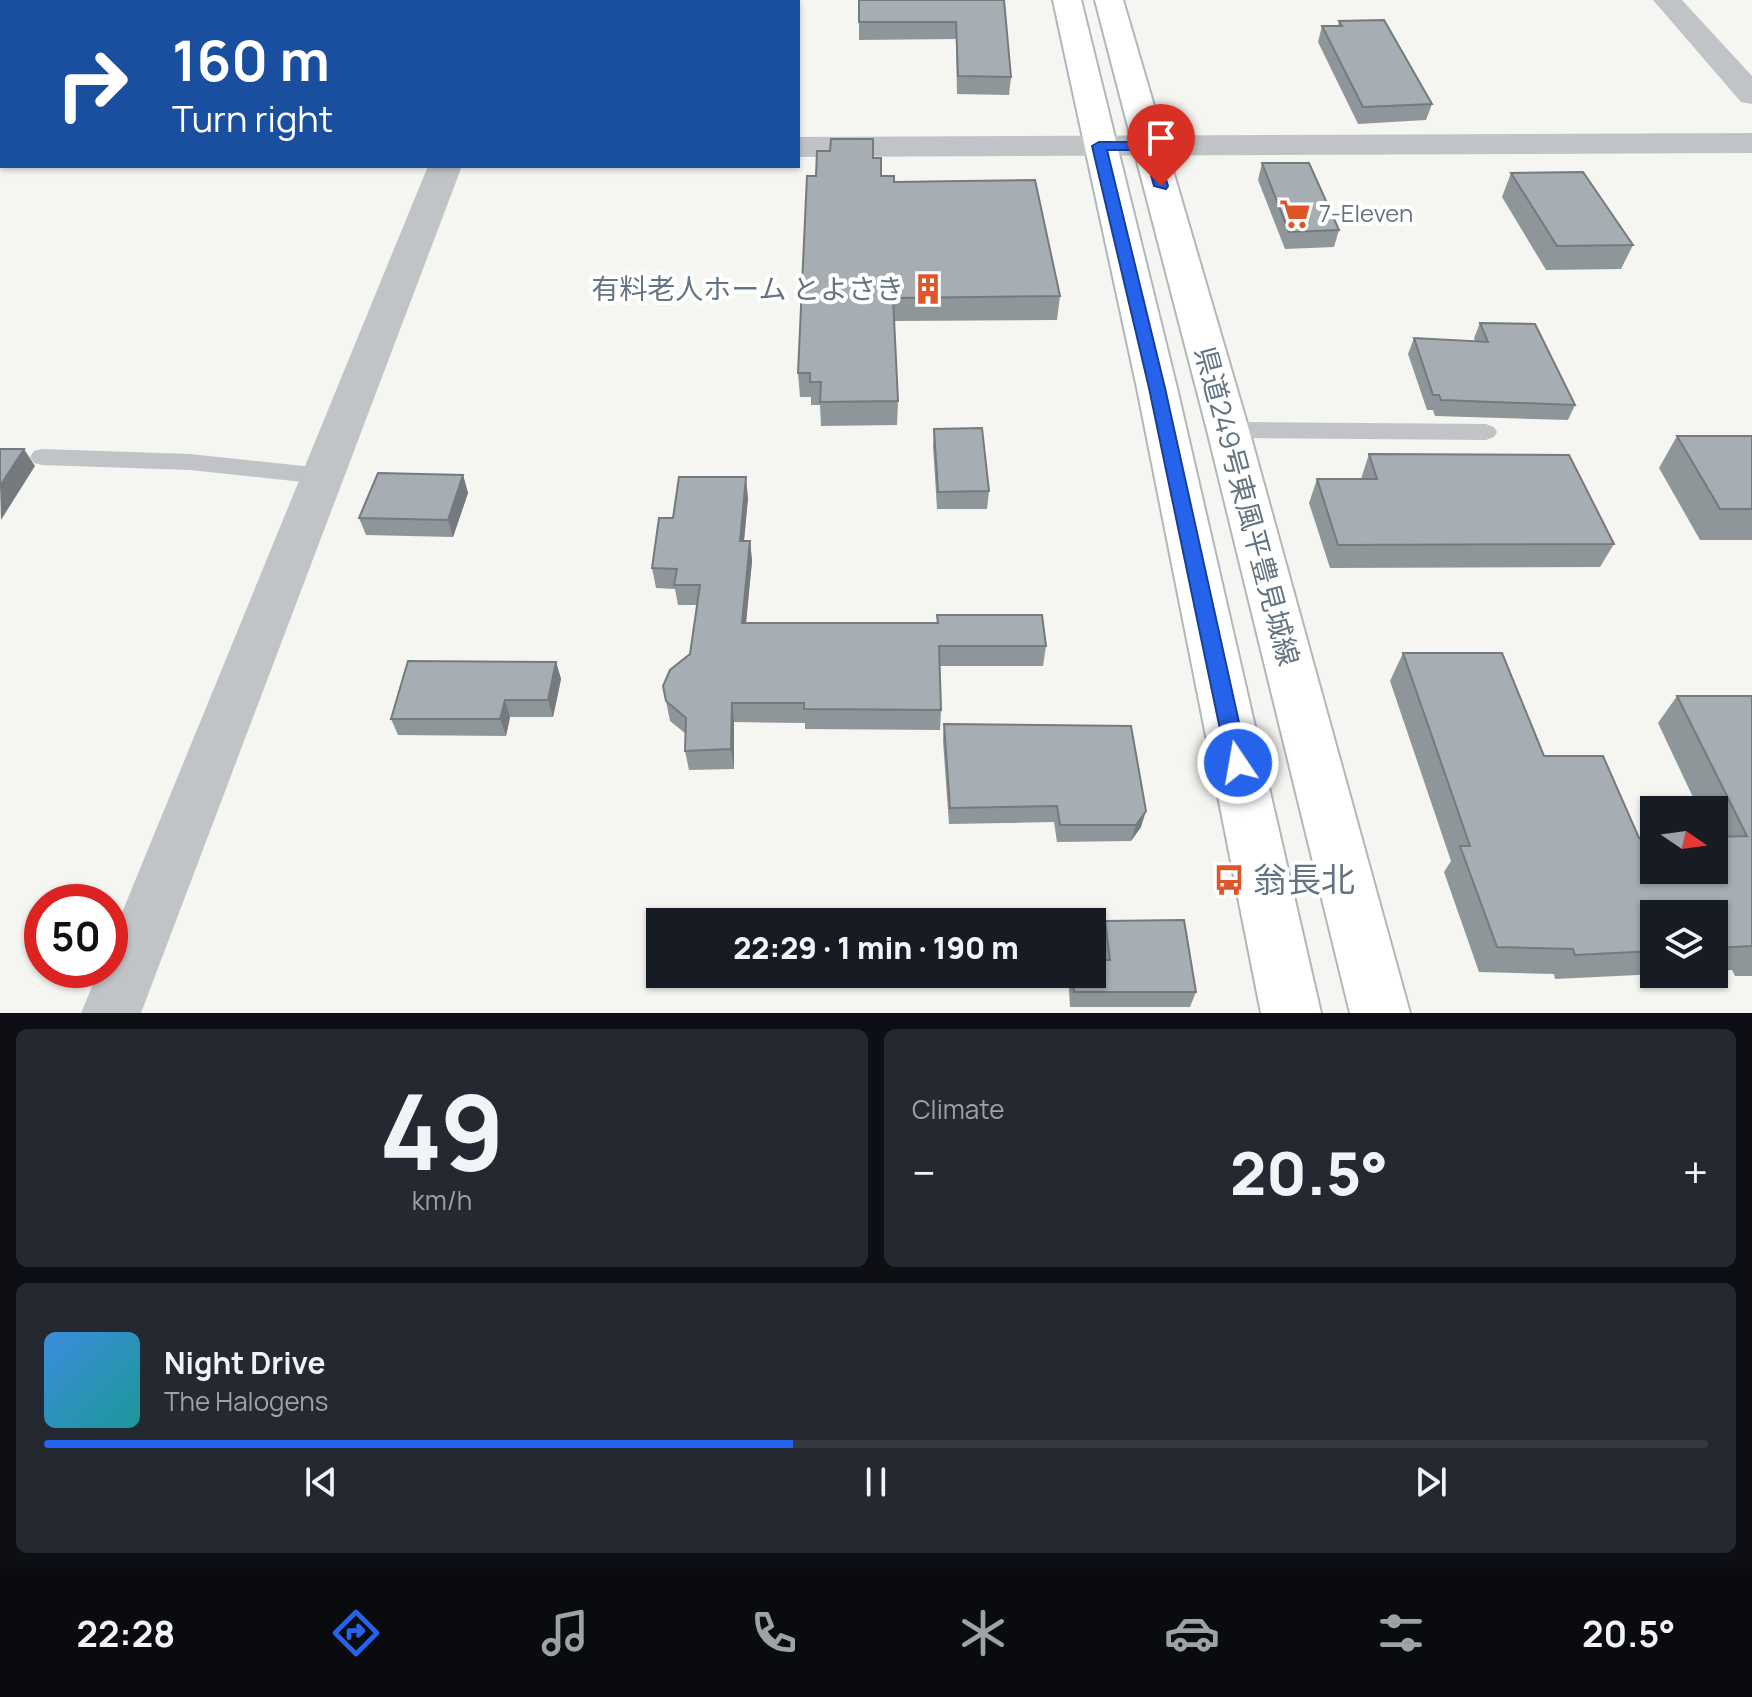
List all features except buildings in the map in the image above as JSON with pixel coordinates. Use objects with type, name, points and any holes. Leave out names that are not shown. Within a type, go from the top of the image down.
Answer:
[{"type":"main road","name":"県道249号東風平豊見城線","points":[[1067,0],[1157,388],[1291,1013]]},
{"type":"main road","name":"県道249号東風平豊見城線","points":[[1109,0],[1228,430],[1380,1013]]},
{"type":"street","points":[[1667,0],[1752,95]]},
{"type":"street","points":[[800,147],[1752,143]]},
{"type":"street","points":[[111,1013],[444,168]]},
{"type":"lane","points":[[1228,430],[1486,432]]},
{"type":"lane","points":[[42,457],[190,462],[322,476]]},
{"type":"place","name":"7-Eleven","points":[[1295,214]]},
{"type":"place","name":"有料老人ホーム とよさき","points":[[928,289]]},
{"type":"place","name":"翁長北","points":[[1229,880]]},
{"type":"route","points":[[1161,186],[1149,146],[1099,146],[1157,388],[1238,763]]}]
